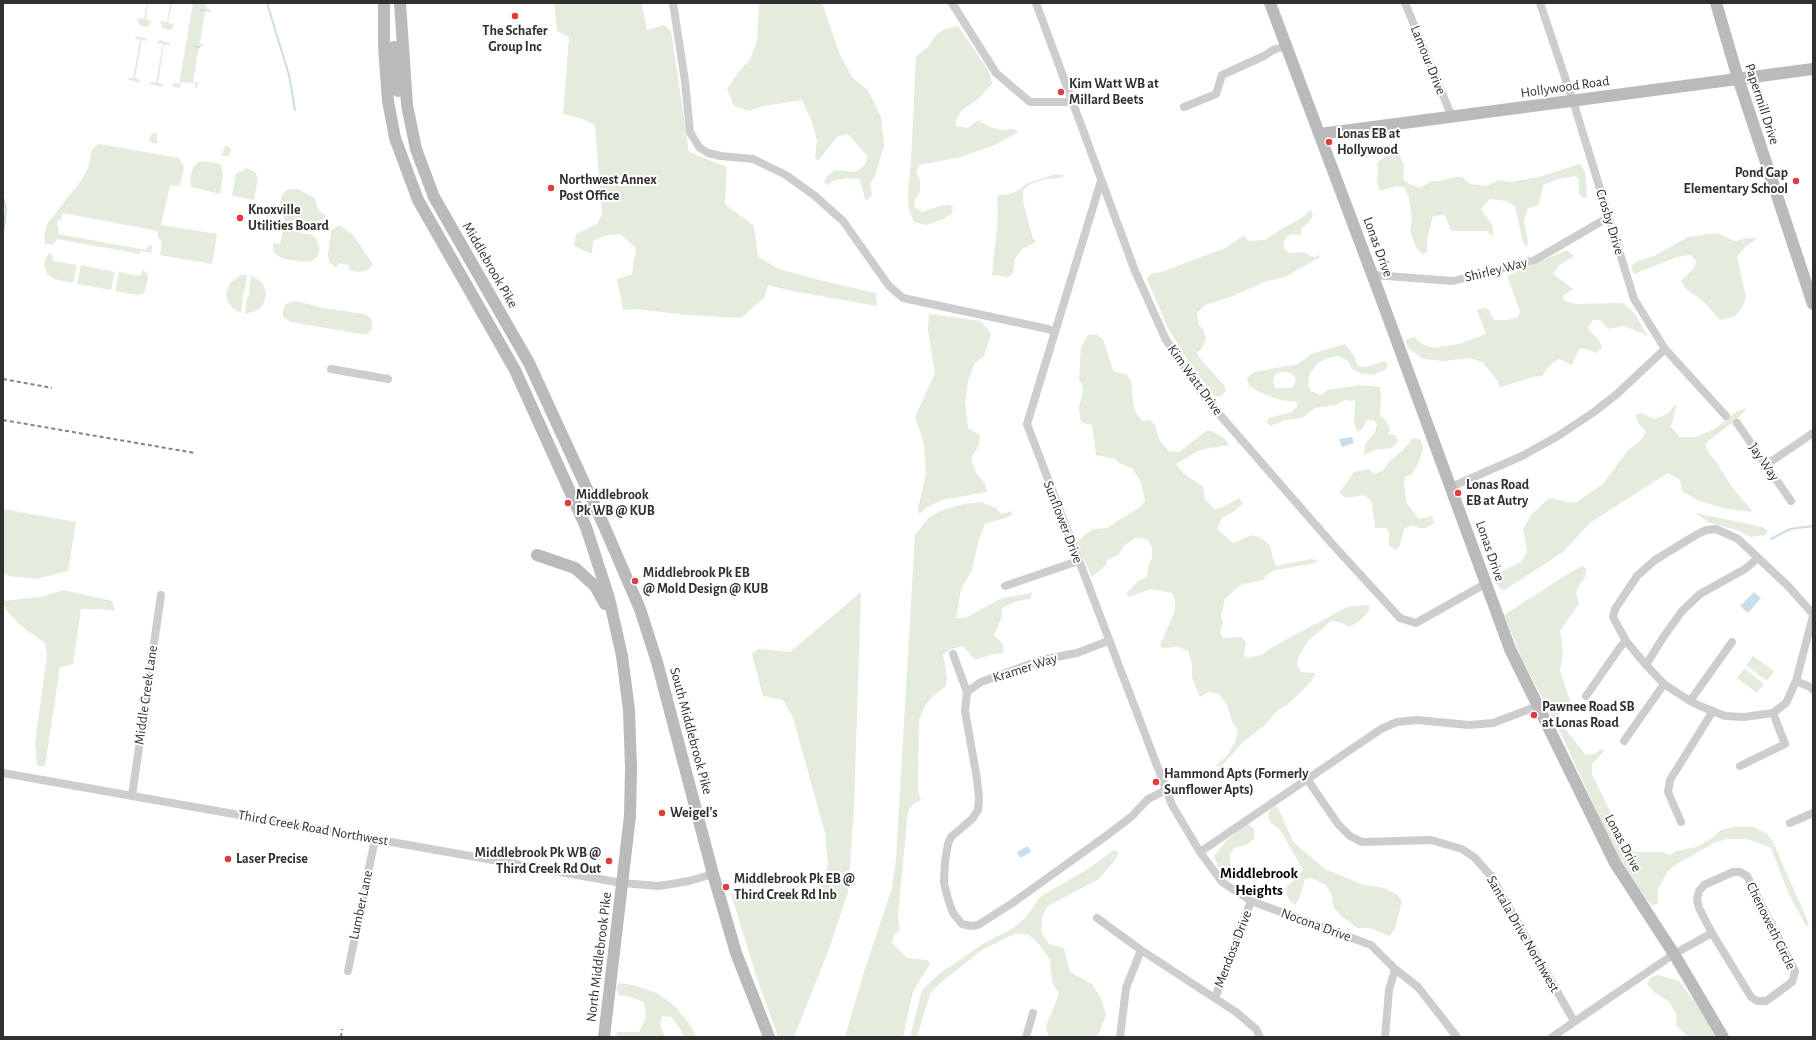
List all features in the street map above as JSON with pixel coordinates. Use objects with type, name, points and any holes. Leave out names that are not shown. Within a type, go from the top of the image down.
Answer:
[{"type":"main road","name":"North Middlebrook Pike","points":[[384,3],[384,46],[388,101],[395,138],[418,200],[515,370],[586,527],[609,598],[622,656],[629,710],[631,767],[630,816],[604,1037]]},
{"type":"main road","points":[[393,3],[395,68],[400,106],[416,149]]},
{"type":"main road","name":"Middlebrook Pike","points":[[400,3],[407,105],[416,149],[432,194],[529,363],[606,528]]},
{"type":"main road","name":"Lonas Drive","points":[[1270,3],[1452,487],[1485,584],[1510,649],[1615,863],[1674,954],[1723,1037]]},
{"type":"main road","name":"Papermill Drive","points":[[1716,3],[1738,78],[1813,304]]},
{"type":"main road","name":"Hollywood Road","points":[[1320,134],[1813,69]]},
{"type":"main road","name":"South Middlebrook Pike","points":[[606,528],[640,609],[657,662],[713,874],[736,953],[769,1037]]},
{"type":"main road","points":[[537,555],[575,568],[590,580],[601,595],[615,627]]},
{"type":"street","points":[[673,3],[685,81],[690,132],[698,147],[708,153],[721,156],[753,159],[786,175],[816,196],[843,221],[889,286],[903,298],[1048,328],[1055,332]]},
{"type":"street","points":[[952,3],[996,73],[1030,102],[1073,102]]},
{"type":"street","name":"Kim Watt Drive","points":[[1036,3],[1135,271],[1166,340],[1206,399],[1334,546],[1400,618],[1416,623],[1485,584]]},
{"type":"street","name":"Lamour Drive","points":[[1405,3],[1452,117]]},
{"type":"street","name":"Crosby Drive","points":[[1540,3],[1573,101],[1634,298],[1665,349],[1726,416]]},
{"type":"street","points":[[1184,107],[1216,94],[1222,75],[1264,56],[1273,50],[1286,46]]},
{"type":"street","name":"Sunflower Drive","points":[[1101,181],[1027,424],[1108,641],[1172,805],[1200,852]]},
{"type":"street","name":"Shirley Way","points":[[1373,275],[1453,281],[1535,260],[1608,217]]},
{"type":"street","points":[[1452,487],[1522,456],[1558,436],[1594,412],[1617,394],[1665,349]]},
{"type":"street","points":[[330,369],[388,379]]},
{"type":"street","name":"Jay Way","points":[[1737,424],[1791,501]]},
{"type":"street","points":[[1766,465],[1813,433]]},
{"type":"street","points":[[1716,529],[1738,538],[1758,558],[1788,586],[1813,615],[1796,681],[1786,703],[1773,713],[1744,717],[1725,716],[1690,701],[1664,684],[1626,641],[1613,617],[1615,609],[1637,576],[1655,560],[1706,530],[1716,529]]},
{"type":"street","points":[[1646,665],[1682,611],[1700,594],[1745,569],[1758,558]]},
{"type":"street","points":[[1005,586],[1078,561]]},
{"type":"street","name":"Middle Creek Lane","points":[[132,796],[161,595]]},
{"type":"street","points":[[1806,641],[1813,632]]},
{"type":"street","name":"Kramer Way","points":[[967,692],[981,682],[1041,660],[1077,653],[1108,641]]},
{"type":"street","points":[[1586,696],[1626,641]]},
{"type":"street","points":[[1690,701],[1732,642]]},
{"type":"street","points":[[953,654],[967,692],[965,711],[979,798],[978,810],[972,819],[951,836],[948,844],[944,883],[953,913],[962,924],[971,926],[978,925],[1011,904],[1106,836],[1131,817],[1148,800],[1166,790]]},
{"type":"street","points":[[1796,681],[1810,687],[1813,690]]},
{"type":"street","points":[[1624,741],[1664,684]]},
{"type":"street","points":[[1200,852],[1381,729],[1397,722],[1417,720],[1469,725],[1493,723],[1538,706]]},
{"type":"street","points":[[1680,822],[1668,792],[1670,780],[1713,711]]},
{"type":"street","points":[[1740,766],[1785,744],[1773,713]]},
{"type":"street","name":"Third Creek Road Northwest","points":[[3,773],[622,883],[659,886],[689,881],[713,874]]},
{"type":"street","name":"Santala Drive Northwest","points":[[1307,779],[1338,824],[1350,836],[1362,842],[1431,840],[1462,849],[1474,857],[1491,876],[1574,1021]]},
{"type":"street","points":[[1790,823],[1813,813]]},
{"type":"street","name":"Lumber Lane","points":[[348,970],[375,839]]},
{"type":"street","name":"Nocona Drive","points":[[1200,852],[1222,882],[1251,901],[1371,945],[1396,969],[1418,987],[1457,1037]]},
{"type":"street","name":"Chenoweth Circle","points":[[1733,872],[1740,872],[1747,876],[1795,971],[1792,982],[1766,1001],[1757,1001],[1752,997],[1712,933],[1699,908],[1697,898],[1699,891],[1704,885],[1733,872]]},
{"type":"street","name":"Mendosa Drive","points":[[1214,998],[1251,901]]},
{"type":"street","points":[[1098,918],[1141,950],[1236,1012],[1256,1029],[1260,1037]]},
{"type":"street","points":[[1552,1037],[1674,954],[1712,933]]},
{"type":"street","points":[[1120,1037],[1126,988],[1141,950]]},
{"type":"street","points":[[1385,1037],[1390,990],[1396,969]]},
{"type":"street","points":[[1026,1037],[1033,1013]]},
{"type":"shaded area","points":[[147,3],[146,20],[152,21],[149,26],[145,27],[139,25],[137,18],[144,19]]},
{"type":"shaded area","points":[[170,3],[172,3],[168,23],[174,24],[172,29],[168,30],[162,28],[160,21],[167,22]]},
{"type":"shaded area","points":[[193,3],[207,3],[206,8],[211,10],[210,12],[205,11],[200,43],[205,46],[199,47],[193,81],[198,83],[197,88],[195,88],[196,83],[181,82],[180,88],[173,87],[172,83],[179,84]]},
{"type":"shaded area","points":[[554,3],[643,3],[642,6],[647,30],[664,25],[671,31],[689,152],[727,167],[725,204],[754,226],[758,257],[779,269],[876,293],[877,306],[792,291],[768,285],[764,298],[741,318],[688,315],[636,309],[623,310],[617,279],[632,274],[636,248],[620,234],[604,236],[593,241],[592,254],[574,246],[576,234],[597,224],[602,214],[595,125],[579,118],[563,114],[569,37],[557,31]]},
{"type":"shaded area","points":[[759,3],[822,3],[840,55],[852,77],[868,90],[881,117],[884,146],[875,176],[870,184],[872,195],[866,201],[859,179],[847,178],[833,181],[827,185],[824,182],[828,175],[835,170],[855,172],[864,166],[868,157],[848,134],[838,136],[818,161],[815,157],[817,140],[812,122],[802,100],[764,106],[749,111],[734,106],[727,89],[750,59],[757,41]]},
{"type":"shaded area","points":[[958,26],[989,71],[992,84],[978,99],[961,111],[955,123],[956,126],[967,128],[978,120],[990,127],[1002,130],[1014,129],[1018,132],[995,145],[961,157],[919,165],[916,172],[920,180],[920,192],[914,201],[915,207],[922,212],[940,206],[950,205],[953,207],[952,213],[944,219],[926,225],[914,222],[909,210],[908,192],[911,162],[916,56],[927,48],[936,35],[943,30]]},
{"type":"shaded area","points":[[136,36],[148,39],[147,41],[142,40],[135,78],[140,80],[139,83],[127,79],[133,78],[140,40],[135,38]]},
{"type":"shaded area","points":[[159,40],[171,43],[169,45],[164,45],[158,83],[163,84],[162,87],[149,84],[151,82],[156,82],[163,44],[157,43]]},
{"type":"shaded area","points":[[157,132],[157,144],[152,143],[149,138],[152,134]]},
{"type":"shaded area","points":[[99,144],[179,158],[184,167],[180,186],[170,185],[161,225],[217,234],[212,264],[160,255],[162,243],[158,237],[158,231],[63,213],[61,219],[58,220],[58,234],[146,250],[150,245],[152,247],[151,253],[141,251],[140,254],[57,239],[53,245],[45,244],[44,235],[47,224],[80,182],[88,168],[92,149]]},
{"type":"shaded area","points":[[226,145],[231,149],[230,154],[228,156],[221,156]]},
{"type":"shaded area","points":[[1391,152],[1399,154],[1404,165],[1403,179],[1409,184],[1420,188],[1431,181],[1440,181],[1455,177],[1462,177],[1470,184],[1486,186],[1499,180],[1510,182],[1539,177],[1580,164],[1585,171],[1587,197],[1584,198],[1579,194],[1579,179],[1575,176],[1558,179],[1543,185],[1539,205],[1528,208],[1524,220],[1528,242],[1527,247],[1523,243],[1515,206],[1506,201],[1490,199],[1481,209],[1493,226],[1493,237],[1487,231],[1451,231],[1445,215],[1433,216],[1427,239],[1427,252],[1422,254],[1416,247],[1410,231],[1412,218],[1409,198],[1404,187],[1396,186],[1380,191],[1377,182],[1378,162]]},
{"type":"shaded area","points":[[200,161],[217,163],[221,165],[223,174],[220,194],[191,187],[190,180],[193,167]]},
{"type":"shaded area","points":[[247,168],[255,172],[258,178],[254,200],[232,196],[236,174]]},
{"type":"shaded area","points":[[1056,174],[1064,175],[1062,178],[1046,179],[1031,184],[1023,190],[1023,202],[1032,236],[1036,242],[1022,249],[1015,259],[1013,274],[1008,277],[992,275],[998,217],[997,198],[999,195],[1007,195],[1017,191],[1027,183]]},
{"type":"shaded area","points":[[290,189],[298,189],[315,198],[317,207],[321,213],[326,215],[321,223],[313,226],[284,221],[287,206],[280,204],[281,198],[285,191]]},
{"type":"shaded area","points":[[1311,210],[1313,215],[1309,222],[1301,229],[1301,235],[1292,234],[1288,236],[1284,241],[1284,249],[1289,253],[1303,252],[1314,257],[1320,255],[1319,258],[1285,277],[1264,282],[1233,296],[1205,305],[1197,313],[1199,325],[1204,331],[1206,338],[1202,348],[1197,353],[1202,361],[1224,385],[1226,391],[1221,396],[1214,396],[1188,361],[1168,328],[1147,279],[1150,274],[1162,272],[1225,248],[1244,235],[1248,241],[1265,240],[1281,229],[1300,219]]},
{"type":"shaded area","points":[[339,225],[353,235],[373,264],[368,270],[359,272],[348,270],[349,265],[338,263],[337,268],[329,262],[328,254],[331,231]]},
{"type":"shaded area","points":[[283,229],[312,235],[315,237],[320,248],[317,257],[312,261],[305,262],[284,259],[278,256],[273,250],[273,243],[280,244]]},
{"type":"shaded area","points":[[1717,233],[1735,241],[1748,238],[1758,238],[1745,247],[1737,257],[1746,297],[1742,308],[1734,317],[1720,320],[1702,300],[1686,289],[1681,281],[1694,268],[1696,261],[1691,255],[1677,257],[1634,274],[1631,268],[1635,262],[1654,256],[1688,237]]},
{"type":"shaded area","points":[[1567,250],[1574,256],[1559,265],[1553,274],[1573,289],[1563,296],[1565,301],[1576,304],[1623,303],[1635,314],[1648,336],[1624,326],[1608,329],[1600,320],[1593,320],[1587,328],[1599,340],[1602,348],[1596,353],[1587,349],[1579,349],[1572,365],[1559,359],[1549,366],[1542,376],[1532,377],[1499,388],[1498,381],[1482,362],[1469,358],[1444,361],[1423,359],[1408,348],[1405,340],[1414,337],[1422,344],[1434,348],[1459,344],[1486,334],[1477,310],[1484,308],[1489,310],[1494,320],[1507,320],[1518,317],[1520,311],[1507,276]]},
{"type":"shaded area","points":[[50,253],[52,254],[53,261],[77,265],[73,283],[54,279],[47,274],[44,264],[46,257]]},
{"type":"shaded area","points":[[81,265],[115,272],[111,290],[77,284]]},
{"type":"shaded area","points":[[143,270],[147,273],[148,277],[143,294],[139,295],[115,291],[119,272],[140,276]]},
{"type":"shaded area","points":[[241,275],[247,275],[241,313],[233,309],[228,302],[226,295],[230,283]]},
{"type":"shaded area","points":[[251,275],[261,282],[265,289],[266,295],[263,305],[258,310],[245,314],[247,298],[249,296]]},
{"type":"shaded area","points":[[294,301],[317,307],[365,314],[372,320],[372,329],[367,334],[361,334],[291,322],[283,317],[283,310],[286,304]]},
{"type":"shaded area","points":[[929,314],[981,321],[991,334],[984,356],[975,363],[968,381],[965,402],[968,428],[980,435],[979,445],[971,459],[976,473],[985,484],[987,492],[942,500],[926,508],[919,514],[918,509],[926,473],[924,444],[915,417],[935,373],[928,330]]},
{"type":"shaded area","points":[[1088,335],[1098,335],[1103,339],[1113,370],[1126,374],[1131,381],[1134,409],[1142,421],[1149,420],[1155,425],[1160,441],[1169,451],[1179,452],[1206,431],[1212,431],[1225,439],[1229,445],[1200,450],[1176,464],[1183,473],[1203,487],[1205,499],[1214,509],[1221,508],[1239,498],[1243,503],[1236,510],[1222,518],[1217,529],[1233,543],[1252,535],[1261,538],[1270,545],[1276,566],[1311,559],[1318,560],[1316,563],[1276,570],[1267,574],[1263,580],[1240,585],[1225,599],[1221,615],[1223,622],[1220,632],[1223,638],[1242,637],[1246,643],[1244,655],[1247,658],[1261,655],[1276,645],[1347,607],[1369,605],[1369,611],[1360,621],[1349,627],[1340,622],[1331,621],[1308,641],[1299,656],[1297,664],[1301,672],[1316,673],[1312,680],[1287,705],[1278,710],[1265,725],[1243,742],[1220,768],[1216,765],[1227,756],[1235,742],[1238,730],[1232,721],[1227,705],[1219,694],[1209,692],[1200,697],[1192,678],[1192,664],[1188,651],[1179,647],[1162,648],[1160,645],[1175,611],[1175,600],[1172,593],[1151,589],[1129,597],[1126,594],[1137,582],[1147,577],[1148,567],[1152,558],[1152,548],[1147,539],[1136,538],[1125,545],[1119,554],[1107,560],[1106,565],[1092,577],[1077,542],[1093,529],[1107,528],[1141,506],[1145,501],[1141,483],[1133,469],[1119,463],[1116,459],[1096,455],[1092,425],[1082,423],[1080,419],[1079,406],[1083,387],[1079,380],[1081,347]]},
{"type":"shaded area","points":[[1345,344],[1353,354],[1358,366],[1365,367],[1385,361],[1388,365],[1385,370],[1372,375],[1360,373],[1352,369],[1348,361],[1338,356],[1328,358],[1318,363],[1310,373],[1308,385],[1311,391],[1320,395],[1328,390],[1360,385],[1380,387],[1380,415],[1386,421],[1390,429],[1388,434],[1395,435],[1399,441],[1392,448],[1375,450],[1364,455],[1365,444],[1375,432],[1377,424],[1373,420],[1366,421],[1363,428],[1357,432],[1354,422],[1355,401],[1345,400],[1336,405],[1315,408],[1302,418],[1285,420],[1270,426],[1266,421],[1269,418],[1291,412],[1297,407],[1297,402],[1280,400],[1259,392],[1249,386],[1247,378],[1254,372],[1298,364],[1311,354]],"holes":[[[1281,372],[1287,372],[1294,375],[1296,382],[1292,388],[1275,388],[1273,381],[1275,375]]]},
{"type":"shaded area","points":[[1677,403],[1671,427],[1680,437],[1696,437],[1716,428],[1737,411],[1747,408],[1739,417],[1705,444],[1709,454],[1715,460],[1732,487],[1753,512],[1727,509],[1699,501],[1682,491],[1680,480],[1668,473],[1591,522],[1563,552],[1503,591],[1494,582],[1493,576],[1521,562],[1527,552],[1523,529],[1532,514],[1549,498],[1575,503],[1603,484],[1629,449],[1639,442],[1646,432],[1639,424],[1635,415],[1641,413],[1655,419],[1667,414]]},
{"type":"shaded area","points":[[1413,438],[1421,440],[1423,449],[1418,464],[1411,475],[1405,477],[1404,486],[1407,504],[1419,519],[1432,516],[1434,523],[1426,528],[1420,528],[1412,525],[1404,529],[1400,545],[1396,550],[1389,546],[1389,533],[1386,528],[1375,528],[1372,502],[1365,495],[1346,498],[1339,493],[1354,472],[1368,469],[1375,474],[1383,470]]},
{"type":"shaded area","points":[[981,502],[996,508],[1001,514],[1013,511],[1011,516],[985,524],[979,539],[972,570],[961,589],[956,618],[965,618],[1002,598],[1032,593],[1030,599],[1017,601],[1002,608],[1002,617],[994,635],[1003,644],[1003,653],[993,654],[975,660],[963,646],[951,649],[943,655],[947,677],[946,686],[933,696],[926,704],[919,720],[918,791],[921,800],[914,803],[909,809],[898,916],[900,930],[894,935],[892,943],[907,958],[927,960],[930,964],[913,991],[903,1037],[845,1037],[863,975],[892,888],[896,859],[915,535],[929,517],[940,511],[964,504]]},
{"type":"shaded area","points":[[3,509],[76,522],[68,571],[36,579],[9,576],[3,573]]},
{"type":"shaded area","points":[[1695,513],[1763,527],[1768,532],[1765,535],[1750,537],[1740,531],[1708,522]]},
{"type":"shaded area","points":[[1582,566],[1587,569],[1585,577],[1578,587],[1576,594],[1579,604],[1560,631],[1563,653],[1560,671],[1572,706],[1556,703],[1556,708],[1563,726],[1586,755],[1595,754],[1601,749],[1605,750],[1592,764],[1592,774],[1626,844],[1635,852],[1663,852],[1670,855],[1676,851],[1696,847],[1712,838],[1721,830],[1734,827],[1754,827],[1767,834],[1773,842],[1809,926],[1806,926],[1788,892],[1771,848],[1747,839],[1726,839],[1714,843],[1677,864],[1668,871],[1658,889],[1658,904],[1652,905],[1643,896],[1624,868],[1563,738],[1522,659],[1504,615]]},
{"type":"shaded area","points":[[63,590],[112,601],[115,611],[81,609],[73,664],[60,667],[45,766],[37,766],[35,742],[47,655],[45,643],[21,626],[6,610],[3,601],[41,597]]},
{"type":"shaded area","points":[[861,592],[854,808],[848,892],[829,949],[794,1037],[778,1037],[757,978],[731,894],[803,896],[821,887],[828,865],[825,833],[793,718],[783,700],[763,696],[752,654],[758,649],[790,652]]},
{"type":"shaded area","points":[[1753,656],[1774,671],[1767,681],[1746,665]]},
{"type":"shaded area","points":[[1744,668],[1764,684],[1757,693],[1737,678]]},
{"type":"shaded area","points":[[1276,806],[1294,843],[1325,869],[1364,885],[1384,888],[1398,895],[1402,901],[1395,929],[1390,936],[1369,928],[1357,928],[1340,915],[1334,908],[1332,896],[1326,885],[1311,878],[1305,879],[1299,899],[1295,905],[1290,901],[1286,894],[1287,886],[1297,878],[1303,870],[1280,830],[1271,823],[1268,817],[1270,809]]},
{"type":"shaded area","points":[[1247,823],[1254,829],[1254,839],[1246,845],[1234,848],[1230,854],[1230,866],[1234,874],[1228,873],[1218,866],[1214,856],[1226,841]]},
{"type":"shaded area","points":[[1114,850],[1119,852],[1115,860],[1099,879],[1048,906],[1042,916],[1041,932],[1049,944],[1064,948],[1070,972],[1092,984],[1101,998],[1106,1015],[1099,1033],[1095,1037],[1048,1037],[1046,1026],[1059,994],[1052,982],[1050,960],[1040,945],[1029,935],[1016,933],[982,950],[938,985],[930,994],[917,1037],[910,1037],[922,990],[939,974],[983,944],[1013,928],[1025,918],[1040,897],[1086,870]]},
{"type":"shaded area","points":[[1658,975],[1679,981],[1695,1002],[1716,1037],[1688,1037],[1676,1025],[1677,1015],[1669,1002],[1654,992],[1647,984],[1651,977]]},
{"type":"shaded area","points":[[618,983],[633,985],[657,993],[675,1006],[691,1026],[696,1037],[685,1037],[672,1017],[662,1016],[660,1024],[665,1037],[617,1037],[616,1033],[619,1032],[639,1032],[646,1017],[644,1002],[619,995],[616,989]]},
{"type":"water","points":[[1352,437],[1354,443],[1342,447],[1339,439]]},
{"type":"water","points":[[1754,592],[1761,598],[1748,613],[1740,606]]},
{"type":"water","points":[[1028,846],[1031,852],[1020,858],[1017,852]]},
{"type":"waterway","points":[[267,3],[289,75],[295,110]]},
{"type":"waterway","points":[[200,10],[205,11]]},
{"type":"waterway","points":[[194,46],[199,47]]},
{"type":"waterway","points":[[3,197],[6,209],[3,233]]},
{"type":"waterway","points":[[1771,539],[1790,529],[1813,526]]},
{"type":"railway","points":[[3,379],[52,388]]},
{"type":"railway","points":[[3,420],[195,453]]},
{"type":"railway","points":[[341,1037],[342,1029]]},
{"type":"place","name":"The Schafer Group Inc","points":[[515,16]]},
{"type":"place","name":"Kim Watt WB at Millard Beets","points":[[1061,92]]},
{"type":"place","name":"Lonas EB at Hollywood","points":[[1329,142]]},
{"type":"place","name":"Pond Gap Elementary School","points":[[1796,181]]},
{"type":"place","name":"Northwest Annex Post Office","points":[[551,188]]},
{"type":"place","name":"Knoxville Utilities Board","points":[[240,218]]},
{"type":"place","name":"Lonas Road EB at Autry","points":[[1458,493]]},
{"type":"place","name":"Middlebrook Pk WB @ KUB","points":[[568,503]]},
{"type":"place","name":"Middlebrook Pk EB @ Mold Design @ KUB","points":[[635,581]]},
{"type":"place","name":"Pawnee Road SB at Lonas Road","points":[[1534,715]]},
{"type":"place","name":"Hammond Apts (Formerly Sunflower Apts)","points":[[1156,782]]},
{"type":"place","name":"Weigel's","points":[[662,813]]},
{"type":"place","name":"Laser Precise","points":[[228,859]]},
{"type":"place","name":"Middlebrook Pk WB @ Third Creek Rd Out","points":[[609,861]]},
{"type":"place","name":"Middlebrook Pk EB @ Third Creek Rd Inb","points":[[726,887]]},
{"type":"district","name":"Middlebrook Heights","points":[[1259,882]]}]
